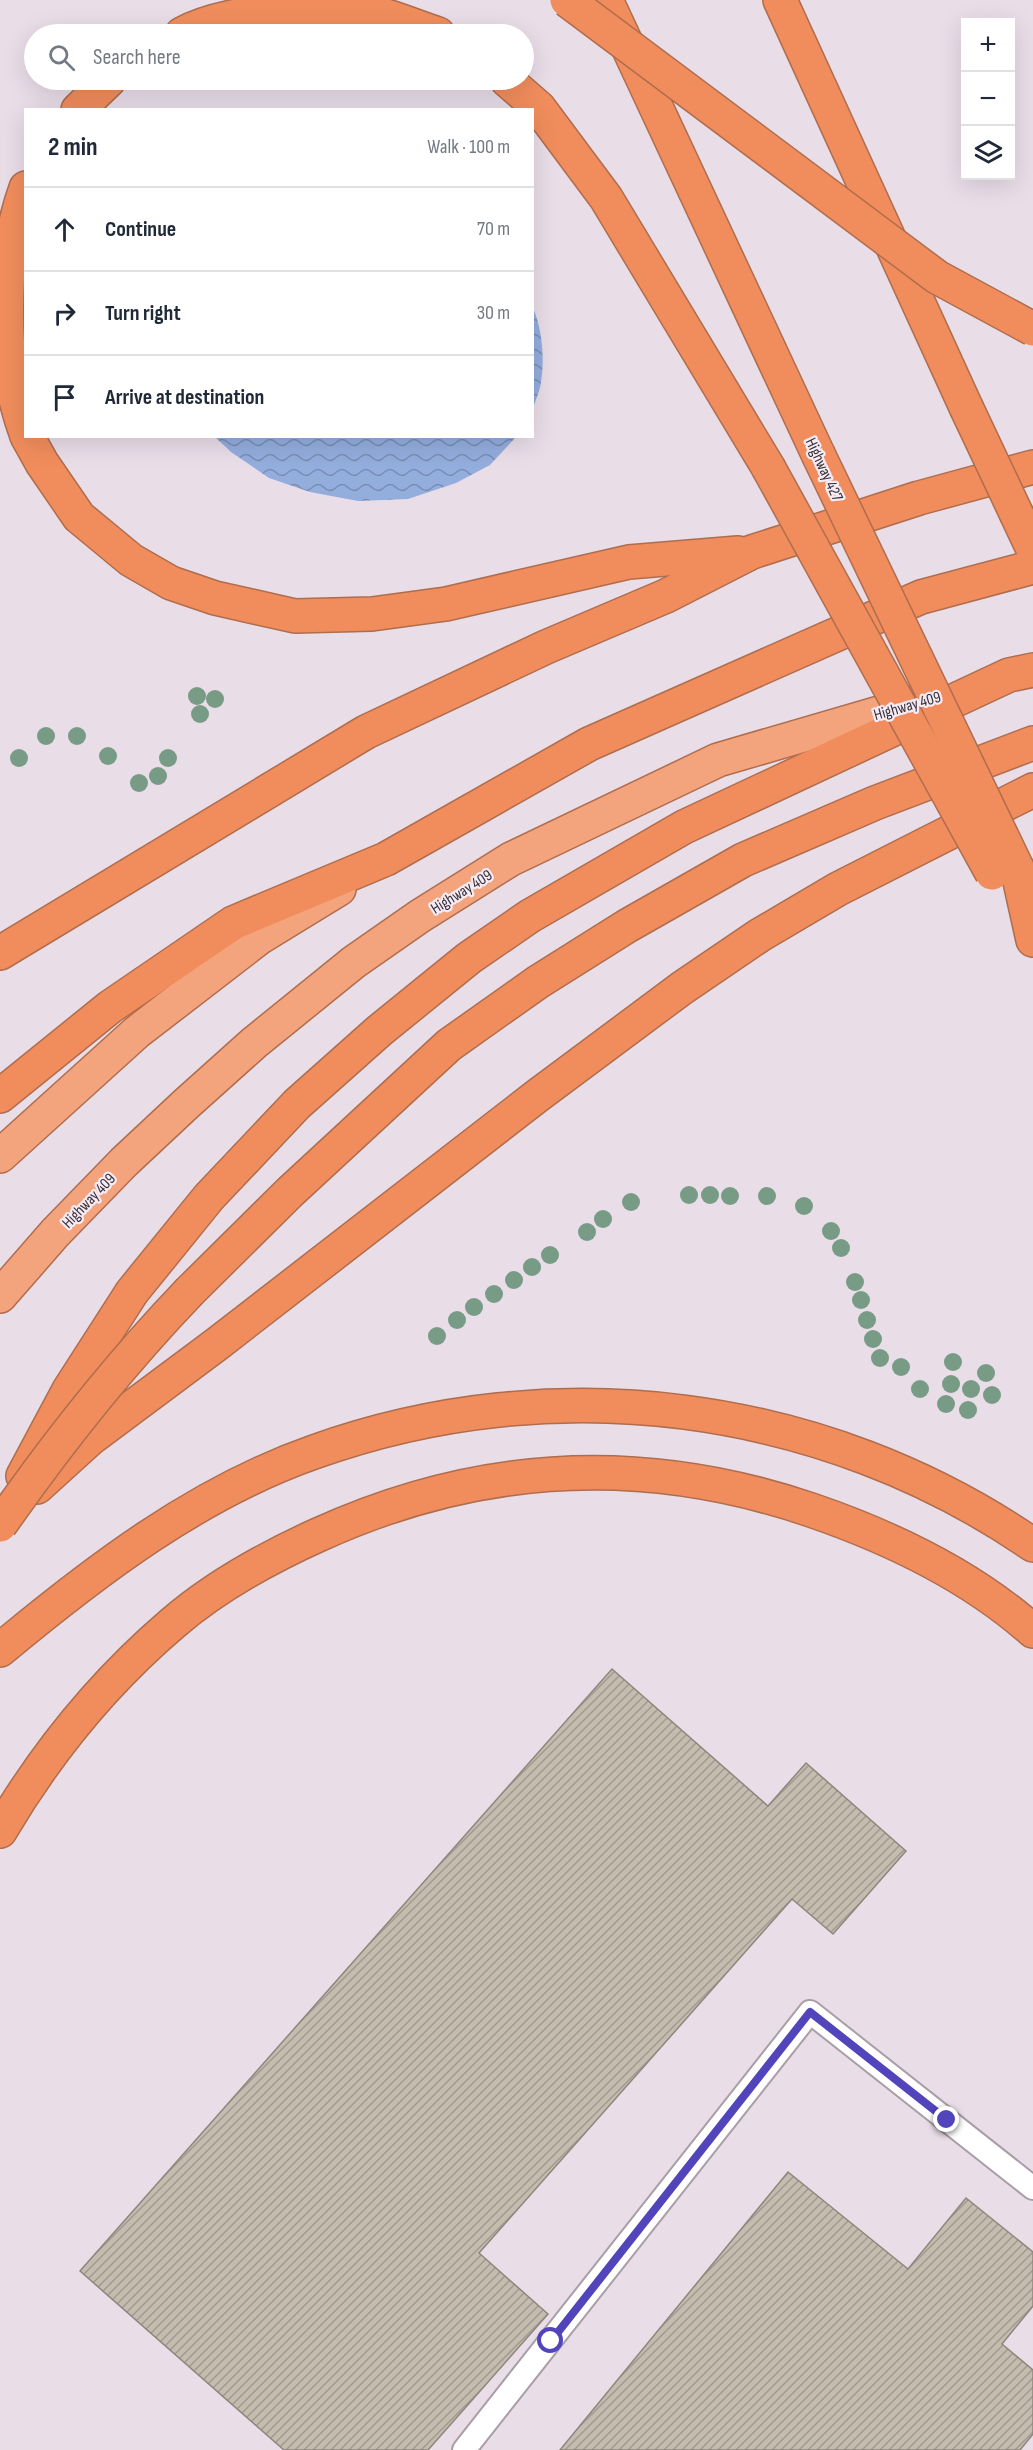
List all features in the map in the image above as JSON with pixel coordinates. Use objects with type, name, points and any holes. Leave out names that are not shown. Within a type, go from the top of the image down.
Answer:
[{"type":"highway","points":[[567,0],[937,277],[1033,329]]},
{"type":"highway","name":"Highway 427","points":[[606,0],[818,454],[1004,871]]},
{"type":"highway","points":[[780,0],[966,407],[1025,527],[1033,549]]},
{"type":"highway","points":[[210,24],[259,12],[324,7],[384,15],[410,24]]},
{"type":"highway","points":[[80,108],[99,90]]},
{"type":"highway","points":[[518,90],[538,108],[606,198],[768,467],[1004,871],[1031,936]]},
{"type":"highway","points":[[24,193],[3,270],[2,347],[9,388],[24,429]]},
{"type":"highway","points":[[28,438],[79,517],[131,560],[171,583],[214,598],[295,616],[372,614],[415,609],[499,593],[629,562],[752,552]]},
{"type":"highway","points":[[0,953],[366,732],[546,647],[666,596],[752,552],[919,498],[1033,466]]},
{"type":"highway","points":[[0,1156],[137,1032],[260,938],[386,859],[589,744],[921,597],[1033,567]]},
{"type":"highway","points":[[0,1522],[69,1390],[132,1292],[209,1197],[297,1104],[379,1031],[469,958],[530,916],[684,827],[1021,672]]},
{"type":"highway","name":"Highway 409","points":[[0,1296],[55,1233],[124,1162],[254,1043],[354,962],[420,916],[511,859],[718,760],[1021,672]]},
{"type":"highway","points":[[0,1522],[45,1459],[82,1413],[190,1291],[290,1192],[449,1046],[538,982],[627,926],[743,860],[875,804],[1033,743]]},
{"type":"highway","points":[[0,1522],[91,1438],[217,1344],[537,1096],[682,988],[760,935],[838,889],[1033,790]]},
{"type":"highway","points":[[0,1096],[110,1007],[233,923],[386,859]]},
{"type":"highway","points":[[0,1650],[118,1557],[229,1490],[313,1452],[375,1433],[432,1420],[496,1411],[582,1406],[661,1409],[712,1415],[768,1427],[820,1440],[903,1471],[987,1514],[1033,1545]]},
{"type":"highway","points":[[0,1831],[37,1771],[81,1717],[126,1666],[175,1621],[232,1580],[287,1549],[348,1521],[418,1497],[480,1482],[538,1473],[599,1471],[705,1482],[773,1497],[861,1528],[913,1553],[959,1578],[1033,1631]]},
{"type":"lane","points":[[464,2450],[810,2012],[1033,2188]]},
{"type":"water","points":[[534,311],[542,344],[543,364],[534,406]]},
{"type":"water","points":[[216,438],[515,438],[490,465],[456,483],[408,499],[358,501],[310,492],[269,478],[231,452]]},
{"type":"building","points":[[612,1669],[768,1806],[806,1763],[906,1851],[833,1934],[792,1899],[479,2253],[548,2314],[428,2450],[284,2450],[80,2271]]},
{"type":"building","points":[[788,2172],[908,2269],[966,2198],[1033,2252],[1033,2306],[1002,2344],[1033,2370],[1033,2434],[1020,2450],[560,2450]]},
{"type":"route","points":[[551,2341],[810,2012],[947,2120]]}]
